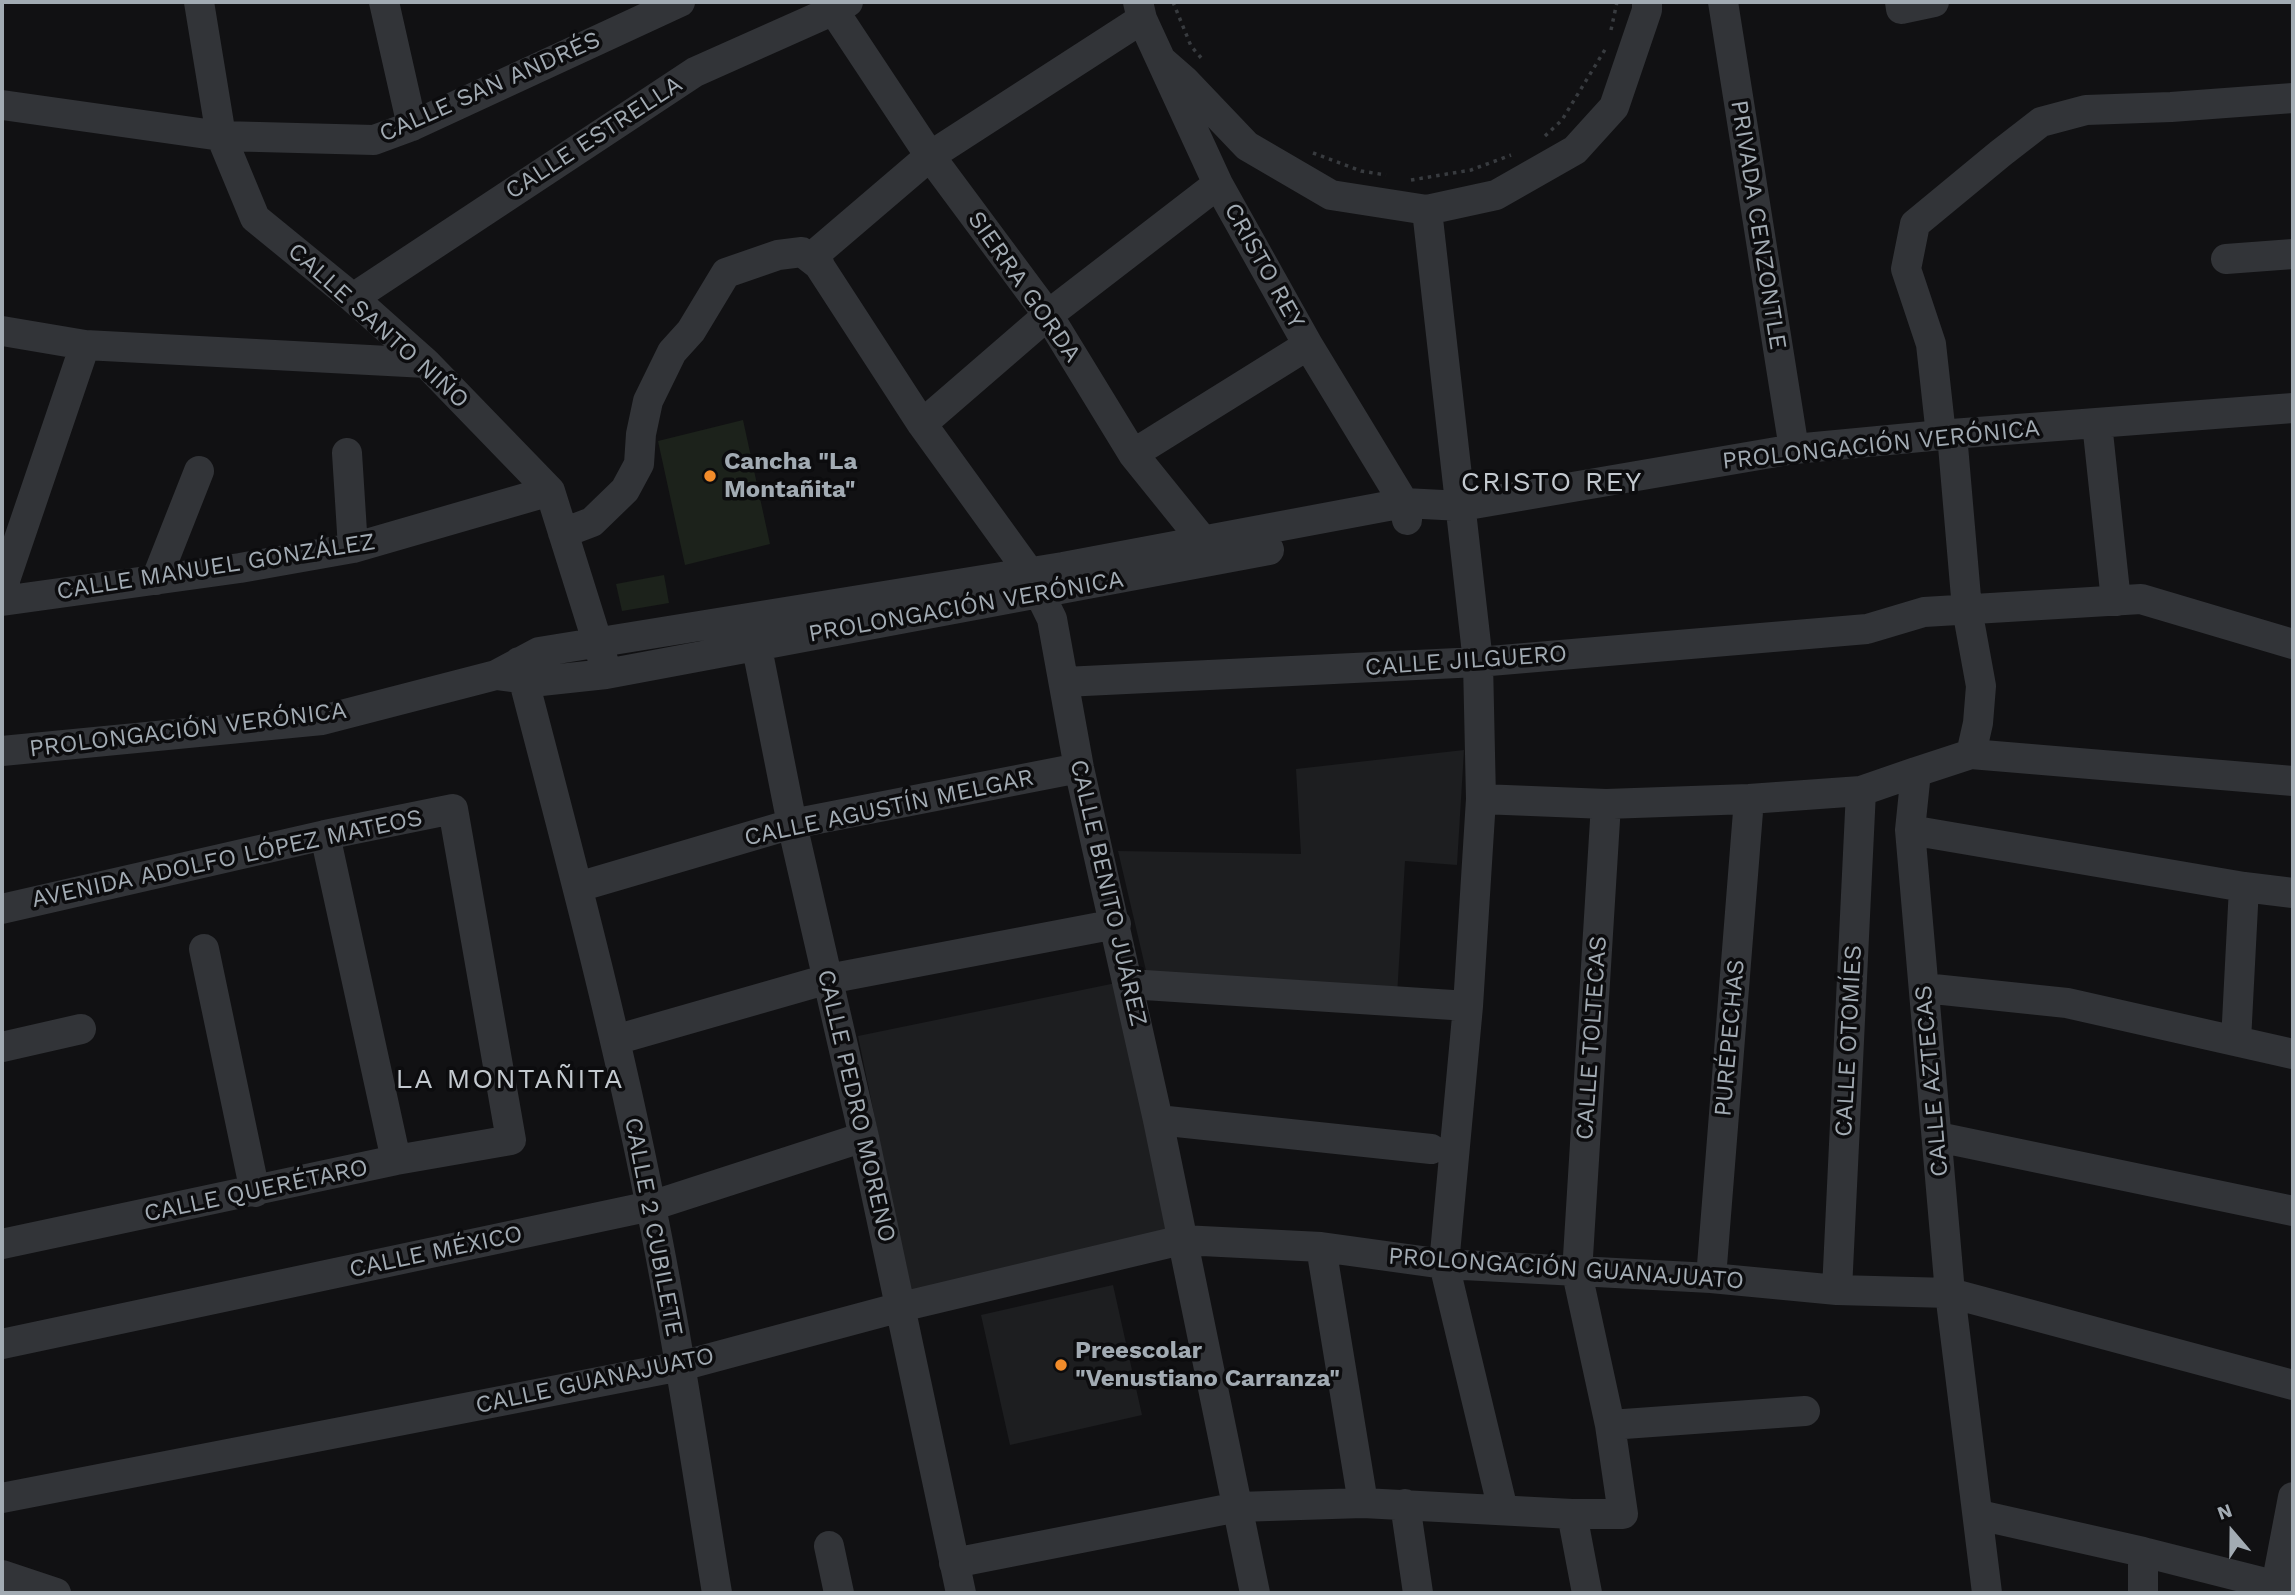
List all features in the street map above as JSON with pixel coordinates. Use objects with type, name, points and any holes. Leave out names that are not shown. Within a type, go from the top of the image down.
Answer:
[{"type":"street","name":"CALLE SANTO NIÑO","points":[[199,2],[221,136],[255,218],[353,298],[426,363],[550,491],[599,642],[606,674]]},
{"type":"street","points":[[384,2],[412,126]]},
{"type":"street","name":"CALLE SAN ANDRÉS","points":[[2,105],[221,136],[374,140],[412,126],[680,2]]},
{"type":"street","points":[[1161,60],[1185,81],[1247,146],[1331,195],[1427,210],[1496,195],[1575,150],[1614,107],[1647,10],[1647,2]]},
{"type":"street","name":"PRIVADA CENZONTLE","points":[[1723,2],[1794,449]]},
{"type":"street","points":[[1900,2],[1901,9],[1934,2]]},
{"type":"street","name":"SIERRA GORDA","points":[[837,5],[930,156],[1048,315],[1133,454],[1209,552]]},
{"type":"street","name":"CALLE ESTRELLA","points":[[353,298],[695,72],[837,5]]},
{"type":"street","points":[[563,533],[592,522],[625,490],[639,464],[641,434],[648,401],[672,352],[691,331],[726,273],[778,255],[802,252],[816,261],[930,156],[1140,10]]},
{"type":"street","name":"CRISTO REY","points":[[1140,10],[1218,184],[1308,345],[1414,510]]},
{"type":"street","points":[[1971,754],[1978,723],[1981,687],[1967,609],[1946,435],[1931,344],[1906,269],[1915,225],[2041,122],[2086,110],[2293,98]]},
{"type":"street","points":[[922,424],[1048,315],[1218,184]]},
{"type":"street","points":[[1427,210],[1478,662],[1481,799],[1468,1006],[1444,1264],[1503,1510]]},
{"type":"street","points":[[2226,259],[2293,254]]},
{"type":"street","name":"CALLE BENITO JUÁREZ","points":[[816,261],[922,424],[1035,582],[1052,619],[1079,768],[1158,1119],[1255,1593]]},
{"type":"street","points":[[2,331],[85,345],[426,363]]},
{"type":"street","points":[[2,589],[14,512],[85,345]]},
{"type":"street","points":[[1133,454],[1308,345]]},
{"type":"street","name":"PROLONGACIÓN VERÓNICA","points":[[512,672],[561,681],[606,674],[754,632],[1209,552],[1414,510],[1462,506],[1794,449],[2293,408]]},
{"type":"street","points":[[2097,423],[2116,601]]},
{"type":"street","points":[[347,453],[353,548]]},
{"type":"street","points":[[156,580],[198,471]]},
{"type":"street","name":"CALLE MANUEL GONZÁLEZ","points":[[2,601],[156,580],[353,548],[550,491]]},
{"type":"street","points":[[1967,609],[2141,599],[2293,644]]},
{"type":"street","name":"CALLE JILGUERO","points":[[1064,682],[1478,662],[1867,629],[1924,612],[1967,609]]},
{"type":"street","name":"PROLONGACIÓN VERÓNICA","points":[[2,751],[322,720],[512,672],[539,652],[599,642],[754,632]]},
{"type":"street","name":"CALLE PEDRO MORENO","points":[[754,632],[792,824],[864,1137],[961,1593]]},
{"type":"street","name":"CALLE 2 CUBILETE","points":[[512,672],[579,887],[615,1040],[651,1206],[681,1366],[716,1593]]},
{"type":"street","points":[[1481,799],[1606,804],[1749,799],[1861,791],[1971,754],[2293,781]]},
{"type":"street","name":"CALLE AGUSTÍN MELGAR","points":[[579,887],[792,824],[1079,768]]},
{"type":"street","name":"CALLE AZTECAS","points":[[1916,772],[1910,830],[1950,1293],[1987,1593]]},
{"type":"street","name":"CALLE OTOMÍES","points":[[1837,1290],[1861,791]]},
{"type":"street","name":"PURÉPECHAS","points":[[1711,1278],[1749,799]]},
{"type":"street","name":"CALLE TOLTECAS","points":[[1572,1514],[1623,1514],[1610,1425],[1577,1273],[1606,804]]},
{"type":"street","name":"AVENIDA ADOLFO LÓPEZ MATEOS","points":[[2,909],[325,835],[453,809],[512,1140]]},
{"type":"street","points":[[1910,830],[2293,893]]},
{"type":"street","points":[[325,835],[396,1160]]},
{"type":"street","points":[[2236,1041],[2244,887]]},
{"type":"street","points":[[615,1040],[828,979],[1116,924]]},
{"type":"street","points":[[204,949],[255,1192]]},
{"type":"street","points":[[1129,984],[1468,1006]]},
{"type":"street","points":[[1924,988],[2067,1003],[2293,1054]]},
{"type":"street","points":[[2,1047],[81,1029]]},
{"type":"street","points":[[1158,1119],[1431,1149]]},
{"type":"street","name":"CALLE MÉXICO","points":[[2,1344],[651,1206],[864,1137]]},
{"type":"street","points":[[1938,1137],[2293,1211]]},
{"type":"street","name":"CALLE QUERÉTARO","points":[[2,1244],[396,1160],[512,1140]]},
{"type":"street","name":"PROLONGACIÓN GUANAJUATO","points":[[1182,1240],[1321,1247],[1444,1264],[1711,1278],[1837,1290],[1950,1293],[2293,1385]]},
{"type":"street","name":"CALLE GUANAJUATO","points":[[2,1498],[681,1366],[901,1307],[1182,1240]]},
{"type":"street","points":[[1321,1247],[1363,1503]]},
{"type":"street","points":[[1610,1425],[1805,1411]]},
{"type":"street","points":[[1979,1515],[2143,1552],[2284,1588],[2293,1497]]},
{"type":"street","points":[[954,1563],[1238,1507],[1405,1504],[1572,1514],[1587,1593]]},
{"type":"street","points":[[1405,1504],[1418,1593]]},
{"type":"street","points":[[829,1546],[839,1593]]},
{"type":"street","points":[[2143,1552],[2143,1593]]},
{"type":"street","points":[[2,1575],[56,1593]]},
{"type":"path","points":[[1173,2],[1191,46],[1207,66]]},
{"type":"path","points":[[1610,33],[1618,2]]},
{"type":"path","points":[[1543,138],[1562,120],[1608,44]]},
{"type":"path","points":[[1401,178],[1414,180],[1471,170],[1520,151]]},
{"type":"path","points":[[1311,152],[1361,171],[1387,176]]},
{"type":"shaded area","name":"Cancha \"La Montañita\"","points":[[743,420],[770,544],[685,565],[658,441]]},
{"type":"shaded area","points":[[664,575],[669,603],[622,611],[616,584]]},
{"type":"shaded area","points":[[1464,750],[1457,865],[1405,861],[1397,996],[1148,979],[1118,851],[1301,854],[1296,769]]},
{"type":"shaded area","points":[[1116,983],[1167,1235],[911,1294],[858,1036]]},
{"type":"shaded area","name":"Preescolar \"Venustiano Carranza\"","points":[[1113,1285],[1142,1415],[1010,1445],[981,1315]]},
{"type":"place","name":"Cancha \"La Montañita\"","points":[[710,476]]},
{"type":"place","name":"Preescolar \"Venustiano Carranza\"","points":[[1061,1365]]},
{"type":"district","name":"CRISTO REY","points":[[1552,483]]},
{"type":"district","name":"LA MONTAÑITA","points":[[510,1080]]}]
